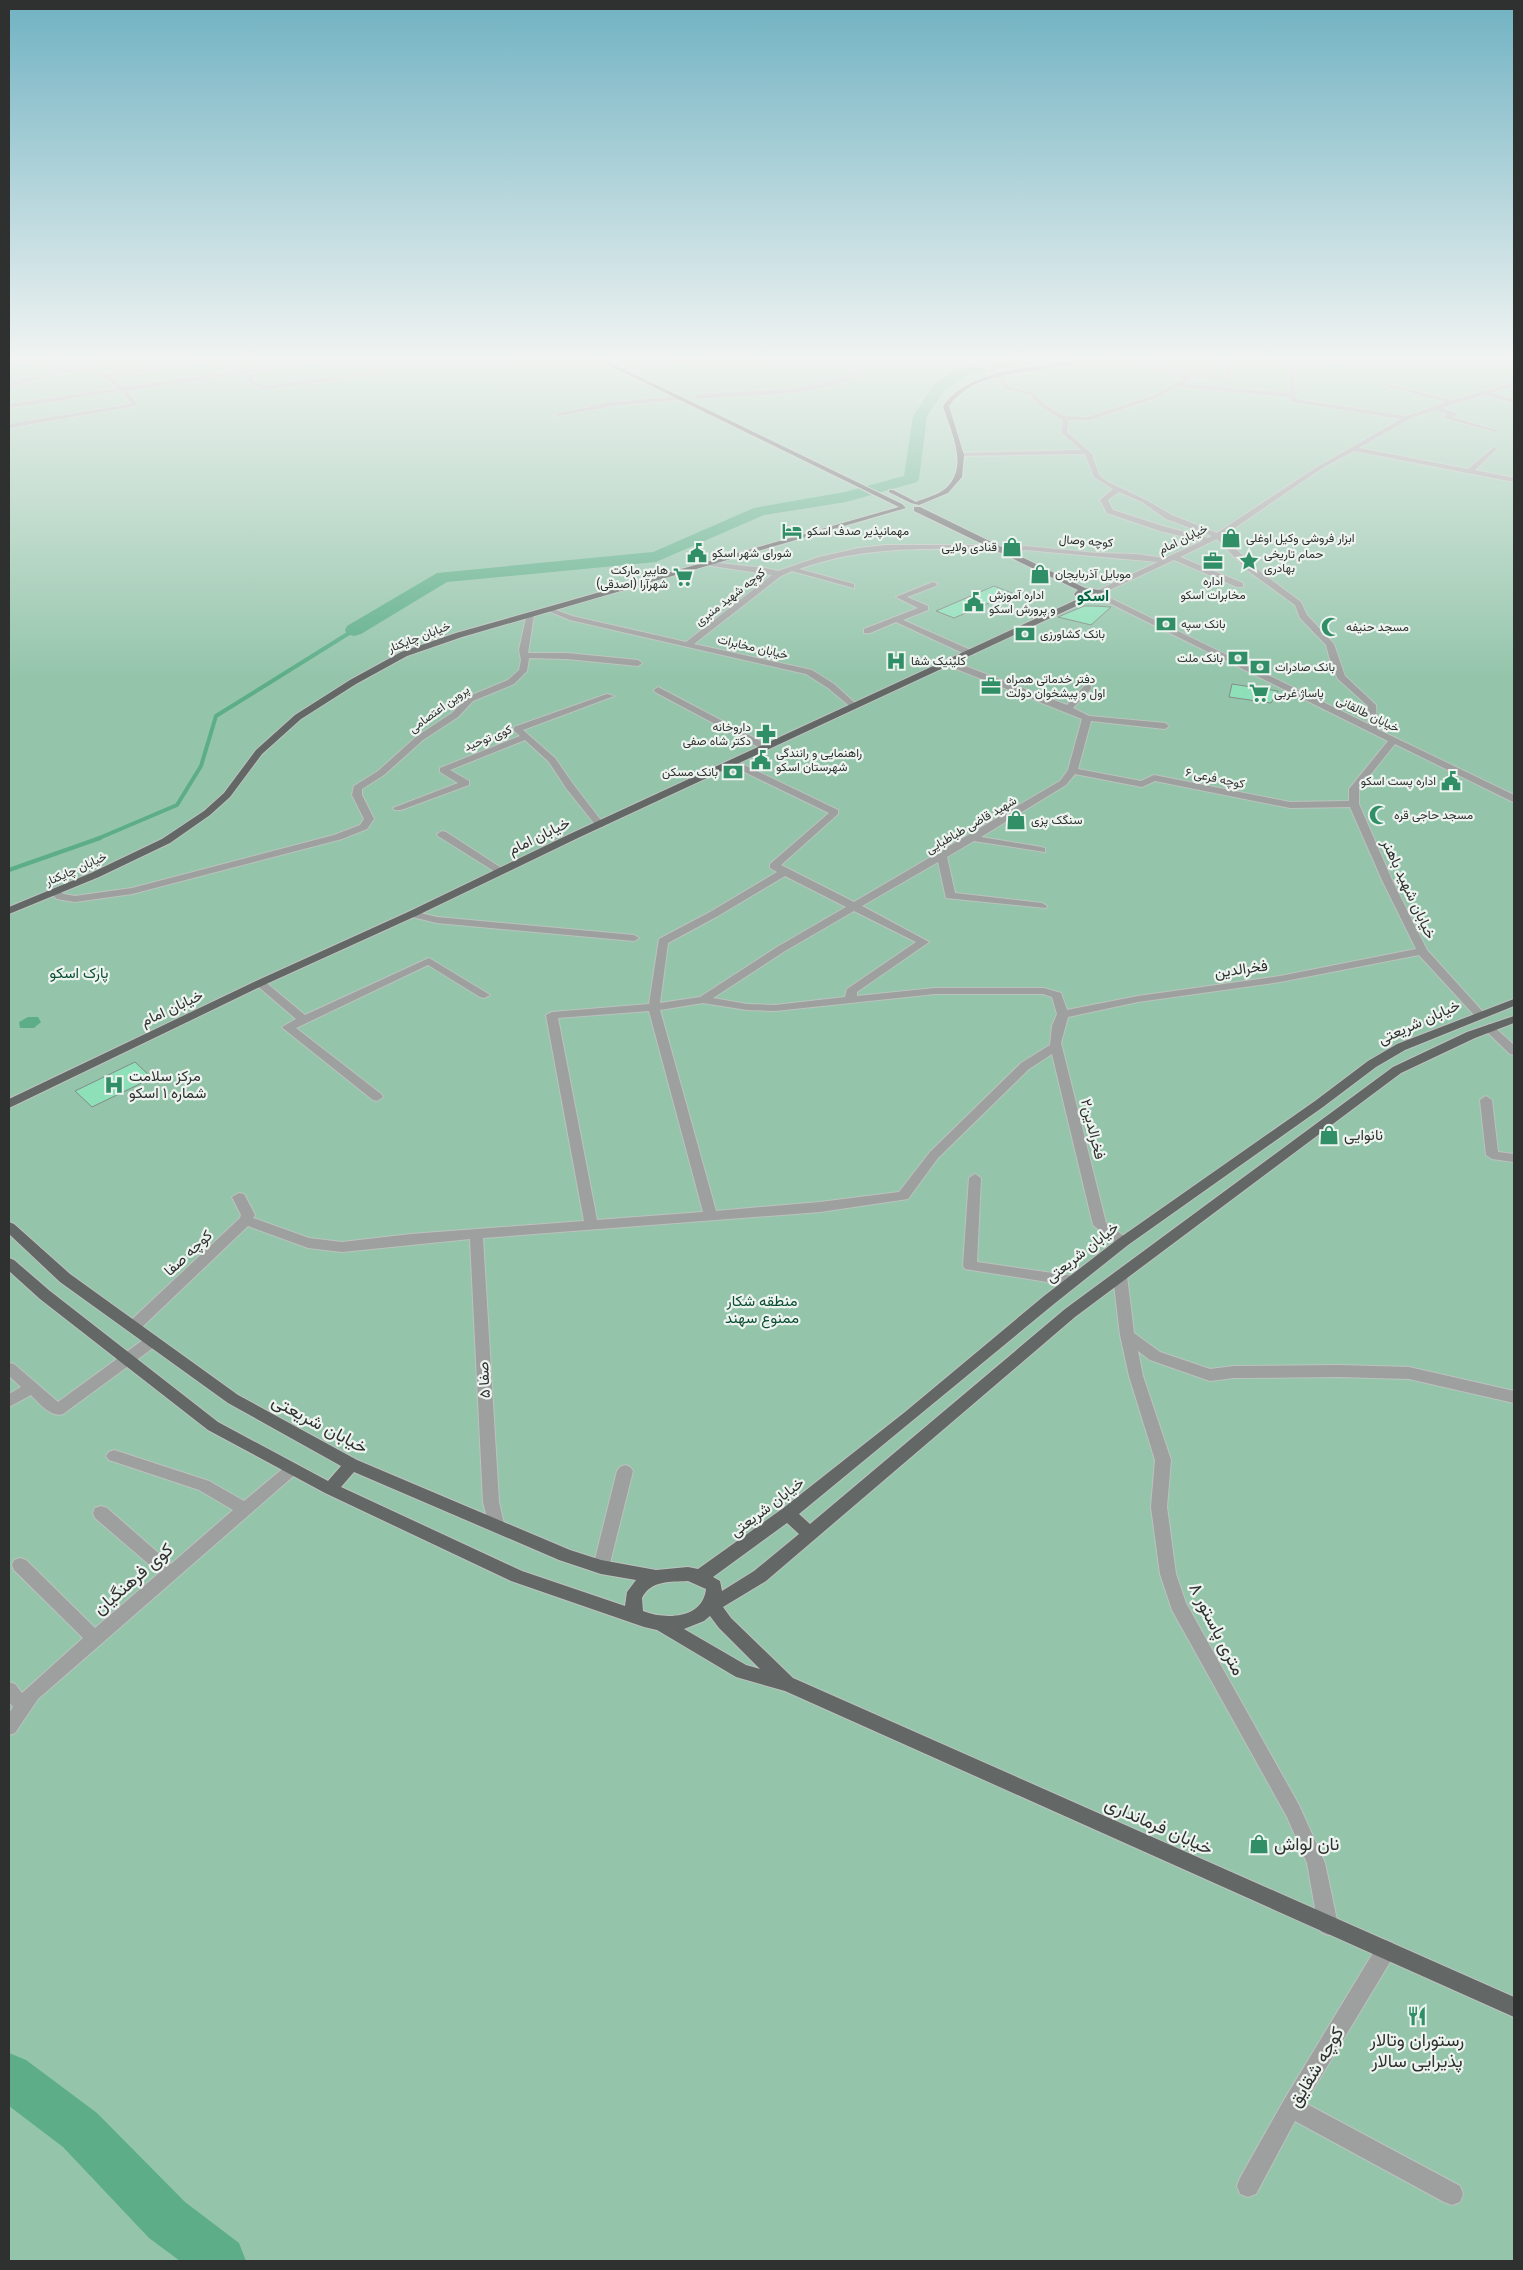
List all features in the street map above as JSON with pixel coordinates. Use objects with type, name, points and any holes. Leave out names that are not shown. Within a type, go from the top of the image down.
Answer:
[{"type":"main road","points":[[818,465],[901,507],[916,505],[946,492],[955,484],[960,476],[961,465]]},
{"type":"main road","points":[[835,465],[898,495],[1092,600],[1102,595]]},
{"type":"main road","name":"خیابان چایکنار","points":[[9,912],[166,841],[207,813],[227,795],[265,746],[298,717],[353,682],[404,654],[459,635],[712,564],[901,507]]},
{"type":"main road","name":"خیابان امام","points":[[9,1104],[260,983],[949,663],[1084,595]]},
{"type":"main road","name":"خیابان شریعتی","points":[[700,1577],[788,1514],[1123,1242],[1319,1104],[1372,1064],[1401,1047],[1479,1014],[1514,1002]]},
{"type":"main road","points":[[9,1264],[45,1295],[213,1426],[330,1489],[517,1576],[644,1620],[662,1624],[694,1618],[760,1576],[1070,1313],[1397,1070],[1489,1028],[1514,1019]]},
{"type":"main road","points":[[1255,1148],[1274,1161]]},
{"type":"main road","name":"خیابان شریعتی","points":[[9,1227],[65,1278],[233,1399],[352,1464],[565,1554],[601,1567],[655,1577]]},
{"type":"main road","points":[[330,1489],[352,1464]]},
{"type":"main road","points":[[788,1514],[810,1534]]},
{"type":"main road","points":[[644,1620],[634,1612],[632,1604],[634,1594],[645,1582],[655,1577],[688,1574],[700,1577],[714,1586],[715,1596],[712,1605]]},
{"type":"main road","name":"خیابان فرمانداری","points":[[712,1605],[725,1622],[787,1684]]},
{"type":"main road","name":"خیابان فرمانداری","points":[[662,1624],[742,1672],[787,1684],[1514,2007]]},
{"type":"street","points":[[1093,465],[1096,476],[1118,489],[1144,501],[1169,517],[1218,536],[1250,568],[1298,604],[1303,616],[1330,644],[1336,667],[1341,676],[1372,705],[1373,731]]},
{"type":"street","name":"خیابان امام","points":[[1102,595],[1218,536],[1324,465]]},
{"type":"street","points":[[1438,465],[1514,480]]},
{"type":"street","points":[[1470,471],[1477,465]]},
{"type":"street","points":[[1118,489],[1104,500],[1105,505],[1110,511],[1163,529],[1209,541]]},
{"type":"street","name":"کوچه شهید منبری","points":[[687,645],[778,574],[792,569],[859,550],[886,547],[999,549]]},
{"type":"street","name":"کوچه وصال","points":[[999,549],[1026,548],[1172,560],[1240,585]]},
{"type":"street","points":[[712,564],[764,570],[778,574]]},
{"type":"street","points":[[792,569],[851,586]]},
{"type":"street","points":[[867,631],[925,608],[900,596],[933,584]]},
{"type":"street","name":"خیابان طالقانی","points":[[1102,595],[1373,731],[1514,799]]},
{"type":"street","name":"خیابان مخابرات","points":[[550,610],[570,618],[809,672],[832,686],[853,706]]},
{"type":"street","name":"پروین اعتصامی","points":[[55,892],[61,897],[75,899],[132,892],[352,833],[364,827],[369,819],[356,795],[357,788],[382,773],[420,738],[455,715],[470,699],[511,682],[523,671],[523,650],[529,629],[530,615]]},
{"type":"street","points":[[897,620],[970,653]]},
{"type":"street","points":[[524,655],[567,656],[638,663]]},
{"type":"street","points":[[949,663],[1068,708],[1087,718],[1166,726]]},
{"type":"street","points":[[1068,708],[1088,687]]},
{"type":"street","points":[[658,690],[765,747]]},
{"type":"street","points":[[527,737],[517,729],[610,696]]},
{"type":"street","name":"شهید قاضی طباطبایی","points":[[703,1000],[781,950],[1063,783],[1073,770],[1087,718]]},
{"type":"street","name":"کوی توحید","points":[[398,808],[466,783],[443,770],[527,737],[552,760],[569,786],[600,824]]},
{"type":"street","points":[[1354,804],[1354,789],[1393,740]]},
{"type":"street","points":[[711,1215],[654,1007],[663,940],[714,914],[779,869],[835,812],[732,763]]},
{"type":"street","name":"کوچه فرعی ۶","points":[[1073,770],[1142,784],[1154,778],[1290,805],[1354,804]]},
{"type":"street","name":"خیابان شهید باهنر","points":[[1354,804],[1387,880],[1422,951],[1479,1014]]},
{"type":"street","points":[[442,834],[502,871]]},
{"type":"street","points":[[972,838],[1041,850]]},
{"type":"street","points":[[942,856],[950,896],[1042,906]]},
{"type":"street","points":[[779,869],[924,942],[851,991],[851,999]]},
{"type":"street","points":[[412,914],[436,920],[634,938]]},
{"type":"street","name":"فخرالدین","points":[[1063,1014],[1138,999],[1280,979],[1422,951]]},
{"type":"street","points":[[377,1097],[288,1027],[429,961],[484,995]]},
{"type":"street","points":[[260,983],[305,1020]]},
{"type":"street","points":[[592,1226],[552,1015],[654,1007],[703,1000],[747,1007],[775,1008],[935,991],[1044,991],[1057,995],[1063,1014]]},
{"type":"street","name":"فخرالدین۲","points":[[1063,1014],[1058,1026],[1056,1046],[1100,1226],[1123,1242]]},
{"type":"street","points":[[1489,1028],[1514,1051]]},
{"type":"street","points":[[239,1197],[248,1216],[246,1220],[308,1243],[342,1247],[820,1207],[903,1196],[934,1155],[1025,1066],[1056,1046]]},
{"type":"street","points":[[1486,1100],[1492,1155],[1514,1158]]},
{"type":"street","points":[[975,1178],[970,1266],[1073,1281]]},
{"type":"street","name":"کوچه صفا","points":[[132,1327],[246,1220]]},
{"type":"street","name":"صفا ۵","points":[[476,1235],[491,1502],[496,1524]]},
{"type":"street","name":"۸ متری پاستور","points":[[1120,1276],[1127,1335],[1136,1376],[1164,1460],[1159,1507],[1168,1574],[1178,1605],[1293,1811],[1316,1862],[1328,1924]]},
{"type":"street","points":[[1127,1335],[1155,1356],[1210,1375],[1234,1372],[1338,1371],[1410,1373],[1514,1397]]},
{"type":"street","points":[[9,1368],[58,1410],[152,1341]]},
{"type":"street","points":[[9,1401],[32,1388]]},
{"type":"street","points":[[114,1456],[204,1485],[245,1509]]},
{"type":"street","name":"کوی فرهنگیان","points":[[9,1727],[32,1693],[292,1469]]},
{"type":"street","points":[[601,1567],[625,1471]]},
{"type":"street","points":[[101,1513],[170,1573]]},
{"type":"street","points":[[20,1565],[94,1638]]},
{"type":"street","points":[[9,1690],[23,1706]]},
{"type":"street","name":"کوچه شقایق","points":[[1248,2186],[1291,2106],[1386,1950]]},
{"type":"street","points":[[1291,2106],[1452,2194]]},
{"type":"green space","name":"منطقه شکار ممنوع سهند","points":[[9,465],[1514,465],[1514,2261],[9,2261]]},
{"type":"shaded area","points":[[28,1017],[38,1017],[41,1022],[34,1028],[20,1028],[19,1022]]},
{"type":"building","name":"اداره آموزش و پرورش اسکو","points":[[994,586],[1012,593],[954,618],[936,611]]},
{"type":"building","points":[[1084,606],[1111,607],[1091,625],[1058,617]]},
{"type":"building","name":"پاساژ غربی","points":[[1232,684],[1278,691],[1271,703],[1229,697]]},
{"type":"building","name":"مرکز سلامت شماره ۱ اسکو","points":[[135,1062],[152,1078],[92,1107],[75,1091]]},
{"type":"waterway","points":[[354,630],[443,577],[656,557],[760,511],[846,497],[911,479],[913,465]]},
{"type":"waterway","points":[[97,839],[177,805],[201,766],[216,716],[354,630]]},
{"type":"waterway","points":[[9,870],[100,838]]},
{"type":"waterway","points":[[9,2077],[80,2130],[167,2220],[221,2261]]},
{"type":"place","name":"مهمانپذیر صدف اسکو","points":[[792,531]]},
{"type":"place","name":"ابزار فروشی وکیل اوغلی","points":[[1231,538]]},
{"type":"place","name":"قنادی ولایی","points":[[1012,547]]},
{"type":"place","name":"شورای شهر اسکو","points":[[697,553]]},
{"type":"place","name":"اداره مخابرات اسکو","points":[[1213,561]]},
{"type":"place","name":"حمام تاریخی بهادری","points":[[1249,561]]},
{"type":"place","name":"موبایل آذربایجان","points":[[1040,574]]},
{"type":"place","name":"هایپر مارکت شهرآرا (اصدقی)","points":[[683,577]]},
{"type":"place","name":"اداره آموزش و پرورش اسکو","points":[[974,602]]},
{"type":"place","name":"بانک سپه","points":[[1166,624]]},
{"type":"place","name":"مسجد حنیفه","points":[[1331,627]]},
{"type":"place","name":"بانک کشاورزی","points":[[1025,634]]},
{"type":"place","name":"بانک ملت","points":[[1238,658]]},
{"type":"place","name":"کلینیک شفا","points":[[896,661]]},
{"type":"place","name":"بانک صادرات","points":[[1260,667]]},
{"type":"place","name":"دفتر خدماتی همراه اول و پیشخوان دولت","points":[[991,686]]},
{"type":"place","name":"پاساژ غربی","points":[[1259,693]]},
{"type":"place","name":"داروخانه دکتر شاه صفی","points":[[766,734]]},
{"type":"place","name":"راهنمایی و رانندگی شهرستان اسکو","points":[[761,760]]},
{"type":"place","name":"بانک مسکن","points":[[733,772]]},
{"type":"place","name":"اداره پست اسکو","points":[[1451,781]]},
{"type":"place","name":"مسجد حاجی قره","points":[[1379,815]]},
{"type":"place","name":"سنگک پزی","points":[[1016,820]]},
{"type":"place","name":"مرکز سلامت شماره ۱ اسکو","points":[[114,1085]]},
{"type":"place","name":"نانوایی","points":[[1329,1135]]},
{"type":"place","name":"نان لواش","points":[[1259,1844]]},
{"type":"place","name":"رستوران وتالار پذیرایی سالار","points":[[1417,2016]]},
{"type":"district","name":"اسکو","points":[[1093,595]]},
{"type":"park label","name":"پارک اسکو","points":[[79,973]]}]
